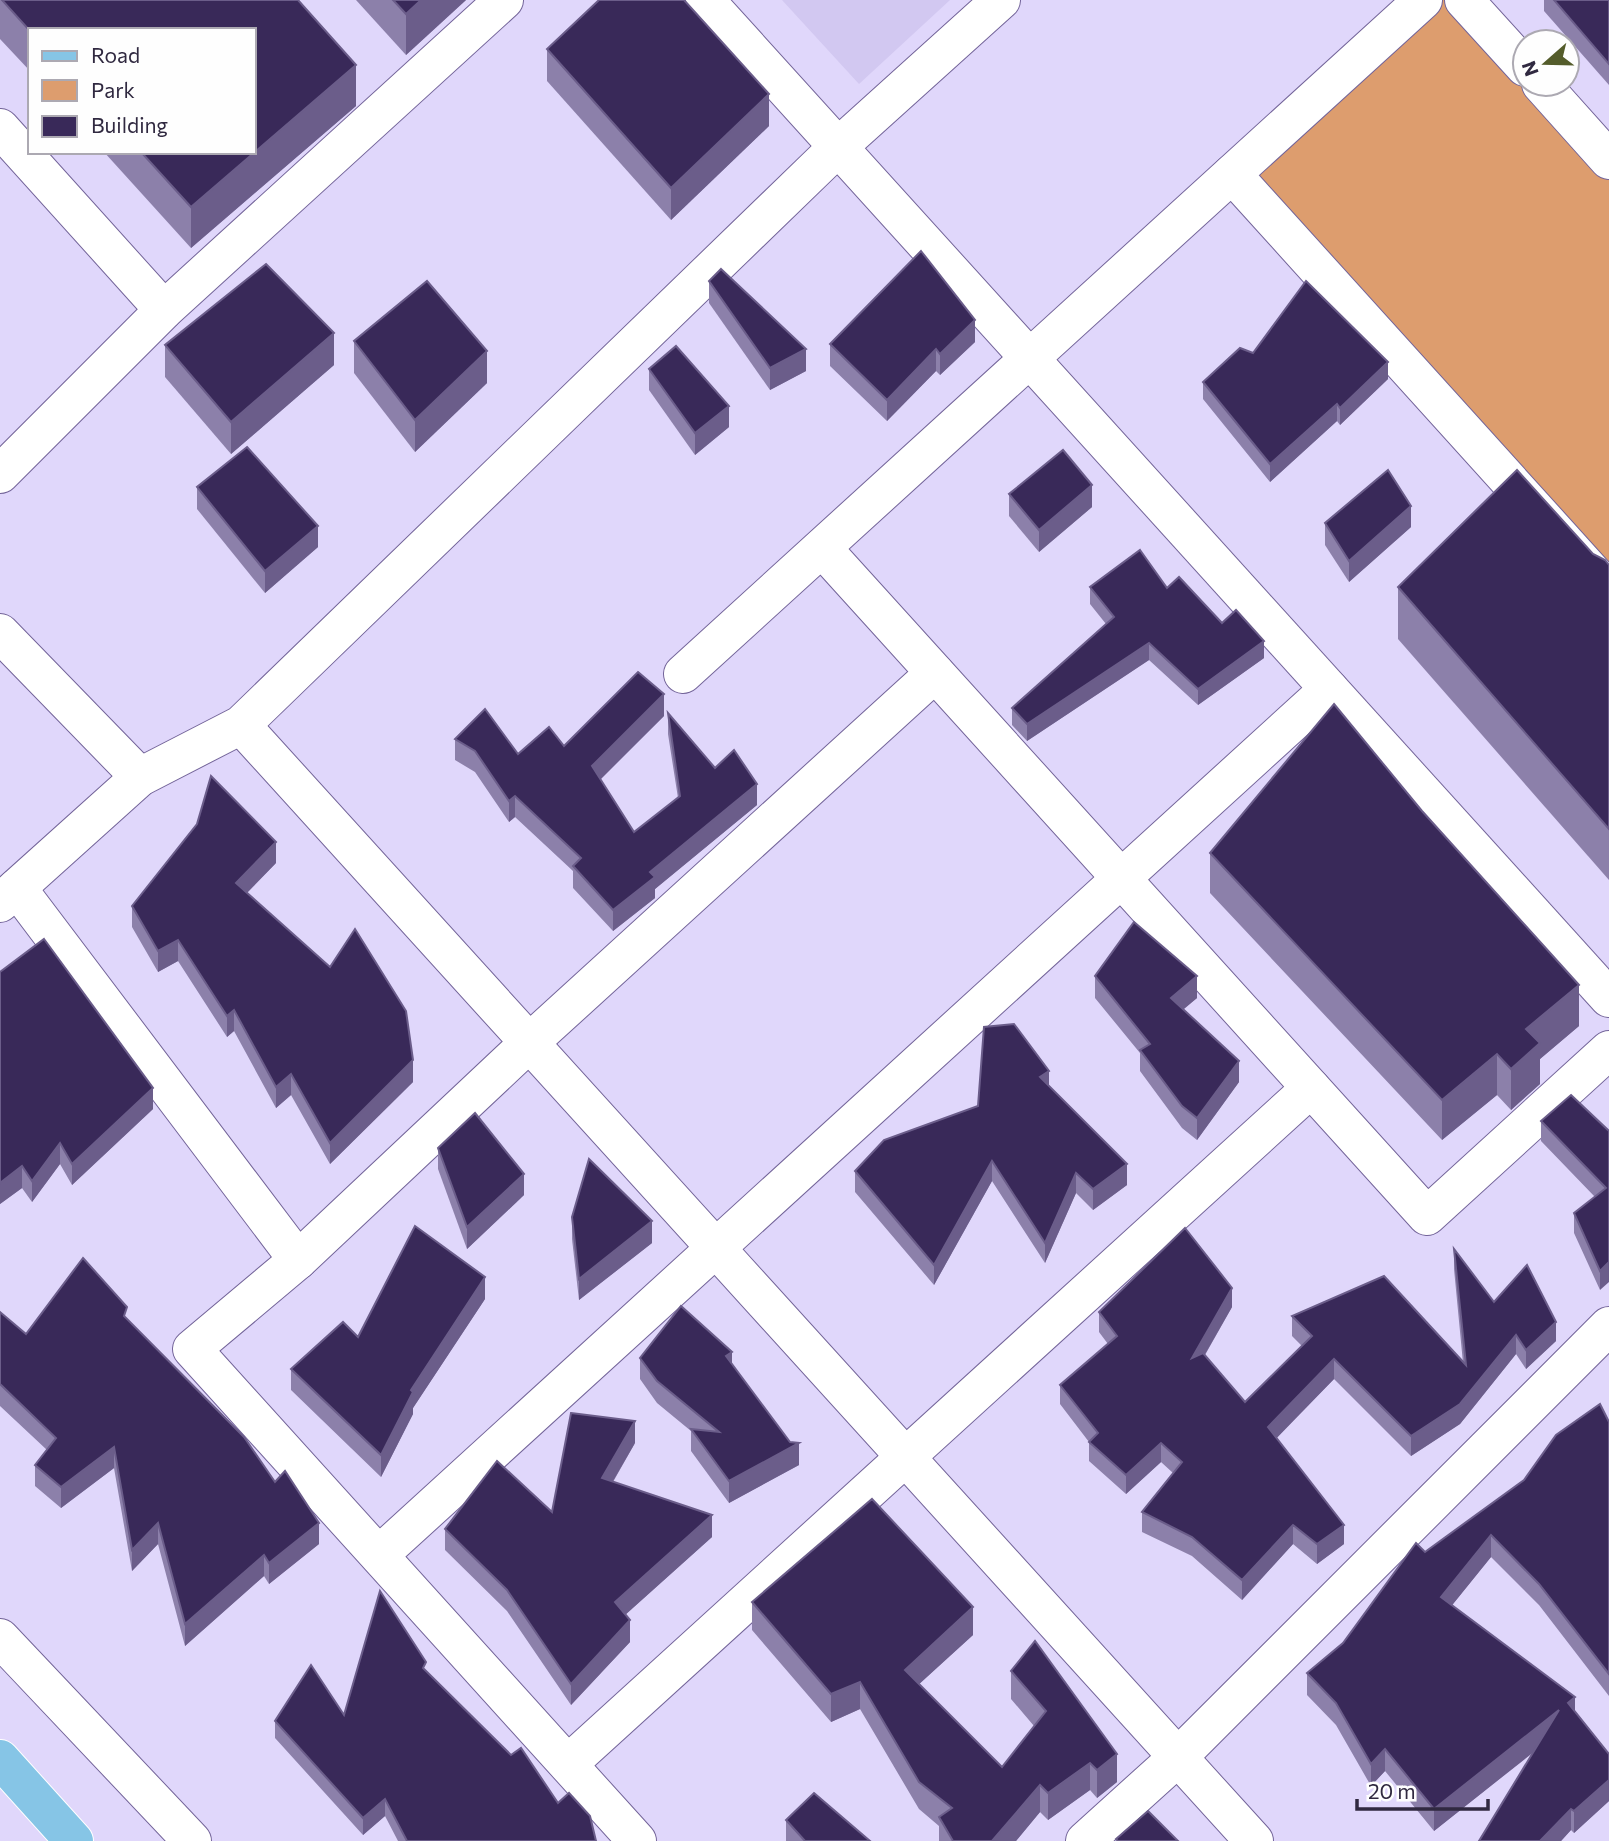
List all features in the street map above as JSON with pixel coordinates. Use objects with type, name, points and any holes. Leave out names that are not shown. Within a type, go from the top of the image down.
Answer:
[{"type":"main road","points":[[0,1759],[74,1841]]},
{"type":"street","points":[[0,474],[164,310],[504,0]]},
{"type":"street","points":[[705,0],[1609,998]]},
{"type":"street","points":[[298,1260],[9,896],[140,778],[241,725],[838,147],[1001,0]]},
{"type":"street","points":[[684,674],[1423,0]]},
{"type":"street","points":[[1464,0],[1511,52]]},
{"type":"street","points":[[1554,98],[1609,160]]},
{"type":"street","points":[[0,128],[164,310]]},
{"type":"street","points":[[1232,174],[1609,591]]},
{"type":"street","points":[[822,548],[1427,1216],[1609,1050]]},
{"type":"street","points":[[0,633],[140,778]]},
{"type":"street","points":[[637,1841],[192,1349],[298,1260],[530,1042],[935,673]]},
{"type":"street","points":[[379,1555],[1329,689]]},
{"type":"street","points":[[241,725],[1254,1841]]},
{"type":"street","points":[[568,1764],[1311,1088]]},
{"type":"street","points":[[1085,1841],[1178,1757],[1609,1326]]},
{"type":"street","points":[[0,1638],[192,1841]]},
{"type":"shaded area","points":[[782,0],[950,0],[859,84]]},
{"type":"green space","points":[[1423,0],[1464,0],[1511,52],[1511,98],[1553,98],[1609,160],[1609,591],[1232,174]]},
{"type":"building","points":[[2,0],[298,0],[356,65],[256,151],[256,28],[28,29]]},
{"type":"building","points":[[393,0],[421,0],[406,14]]},
{"type":"building","points":[[599,0],[684,0],[769,94],[671,188],[547,49]]},
{"type":"building","points":[[1554,0],[1609,0],[1609,64],[1581,28],[1578,28]]},
{"type":"building","points":[[143,154],[253,154],[191,207]]},
{"type":"building","points":[[921,251],[975,320],[940,354],[936,349],[887,400],[830,344]]},
{"type":"building","points":[[266,264],[334,333],[231,422],[165,345]]},
{"type":"building","points":[[721,269],[806,349],[770,368],[709,281]]},
{"type":"building","points":[[427,281],[487,351],[415,420],[354,341]]},
{"type":"building","points":[[1306,281],[1388,362],[1340,408],[1337,404],[1270,464],[1203,382],[1240,348],[1253,353]]},
{"type":"building","points":[[676,346],[729,406],[695,433],[649,369]]},
{"type":"building","points":[[247,447],[318,526],[265,571],[197,487]]},
{"type":"building","points":[[1063,450],[1092,485],[1039,530],[1009,494]]},
{"type":"building","points":[[1388,470],[1411,506],[1349,561],[1325,523]]},
{"type":"building","points":[[1517,470],[1593,554],[1609,565],[1609,829],[1398,587]]},
{"type":"building","points":[[1140,550],[1167,588],[1179,577],[1222,623],[1236,610],[1264,641],[1198,689],[1149,643],[1027,724],[1012,708],[1114,617],[1090,587]]},
{"type":"building","points":[[638,672],[664,694],[592,766],[634,832],[680,796],[668,713],[715,768],[734,750],[757,784],[650,872],[655,877],[613,910],[573,866],[581,858],[515,796],[509,801],[475,751],[455,739],[485,709],[518,754],[549,727],[564,746]]},
{"type":"building","points":[[1334,704],[1422,811],[1579,985],[1526,1029],[1540,1043],[1511,1069],[1497,1054],[1442,1100],[1210,853]]},
{"type":"building","points":[[211,776],[276,842],[236,883],[330,967],[355,929],[406,1011],[413,1060],[330,1143],[291,1074],[276,1087],[234,1010],[227,1016],[178,940],[158,951],[132,906],[197,824]]},
{"type":"building","points":[[1134,922],[1197,976],[1171,998],[1239,1061],[1197,1118],[1182,1106],[1140,1050],[1150,1044],[1095,976]]},
{"type":"building","points":[[44,939],[153,1088],[72,1164],[60,1143],[32,1181],[22,1166],[0,1183],[0,972]]},
{"type":"building","points":[[1014,1024],[1049,1071],[1040,1077],[1127,1164],[1093,1189],[1076,1173],[1045,1243],[992,1161],[934,1265],[855,1171],[884,1140],[978,1106],[984,1027]]},
{"type":"building","points":[[1571,1095],[1609,1131],[1609,1262],[1600,1271],[1574,1213],[1606,1188],[1541,1121]]},
{"type":"building","points":[[475,1113],[524,1174],[467,1227],[438,1148]]},
{"type":"building","points":[[589,1159],[652,1221],[579,1279],[572,1217]]},
{"type":"building","points":[[415,1226],[485,1277],[411,1390],[413,1392],[381,1455],[291,1369],[343,1322],[358,1337]]},
{"type":"building","points":[[1185,1228],[1232,1288],[1192,1358],[1203,1353],[1245,1402],[1312,1336],[1292,1316],[1384,1276],[1466,1365],[1454,1249],[1494,1302],[1527,1265],[1556,1322],[1526,1350],[1516,1335],[1460,1404],[1411,1436],[1334,1359],[1268,1427],[1344,1525],[1317,1544],[1293,1525],[1242,1580],[1192,1537],[1142,1512],[1182,1462],[1161,1443],[1126,1475],[1089,1442],[1098,1433],[1060,1385],[1117,1336],[1099,1312]]},
{"type":"building","points":[[83,1258],[127,1307],[124,1316],[244,1437],[275,1482],[285,1471],[319,1523],[269,1563],[264,1555],[185,1624],[158,1523],[132,1550],[114,1447],[61,1487],[35,1465],[56,1438],[0,1384],[0,1312],[26,1334]]},
{"type":"building","points":[[681,1306],[732,1352],[726,1356],[790,1442],[799,1443],[729,1481],[691,1429],[719,1432],[657,1381],[640,1358]]},
{"type":"building","points":[[1600,1404],[1609,1422],[1609,1674],[1539,1584],[1491,1535],[1441,1597],[1575,1697],[1568,1703],[1609,1754],[1609,1780],[1574,1811],[1571,1809],[1540,1841],[1479,1841],[1559,1710],[1434,1809],[1385,1749],[1371,1764],[1336,1703],[1307,1673],[1343,1643],[1416,1543],[1425,1552],[1524,1480],[1556,1435]]},
{"type":"building","points":[[571,1413],[635,1421],[602,1478],[712,1515],[615,1602],[630,1620],[571,1684],[507,1590],[445,1529],[497,1461],[552,1512]]},
{"type":"building","points":[[872,1499],[973,1607],[905,1670],[1002,1767],[1046,1711],[1011,1671],[1035,1641],[1117,1754],[1097,1770],[1090,1763],[1048,1793],[1040,1785],[992,1841],[953,1841],[939,1817],[952,1808],[919,1782],[860,1682],[831,1694],[752,1602]]},
{"type":"building","points":[[380,1591],[426,1662],[423,1668],[511,1755],[521,1748],[558,1803],[569,1793],[590,1816],[596,1841],[407,1841],[385,1799],[363,1818],[275,1721],[311,1665],[344,1715]]},
{"type":"building","points":[[814,1793],[870,1841],[805,1841],[786,1820]]},
{"type":"building","points":[[1148,1811],[1178,1841],[1116,1839]]}]
